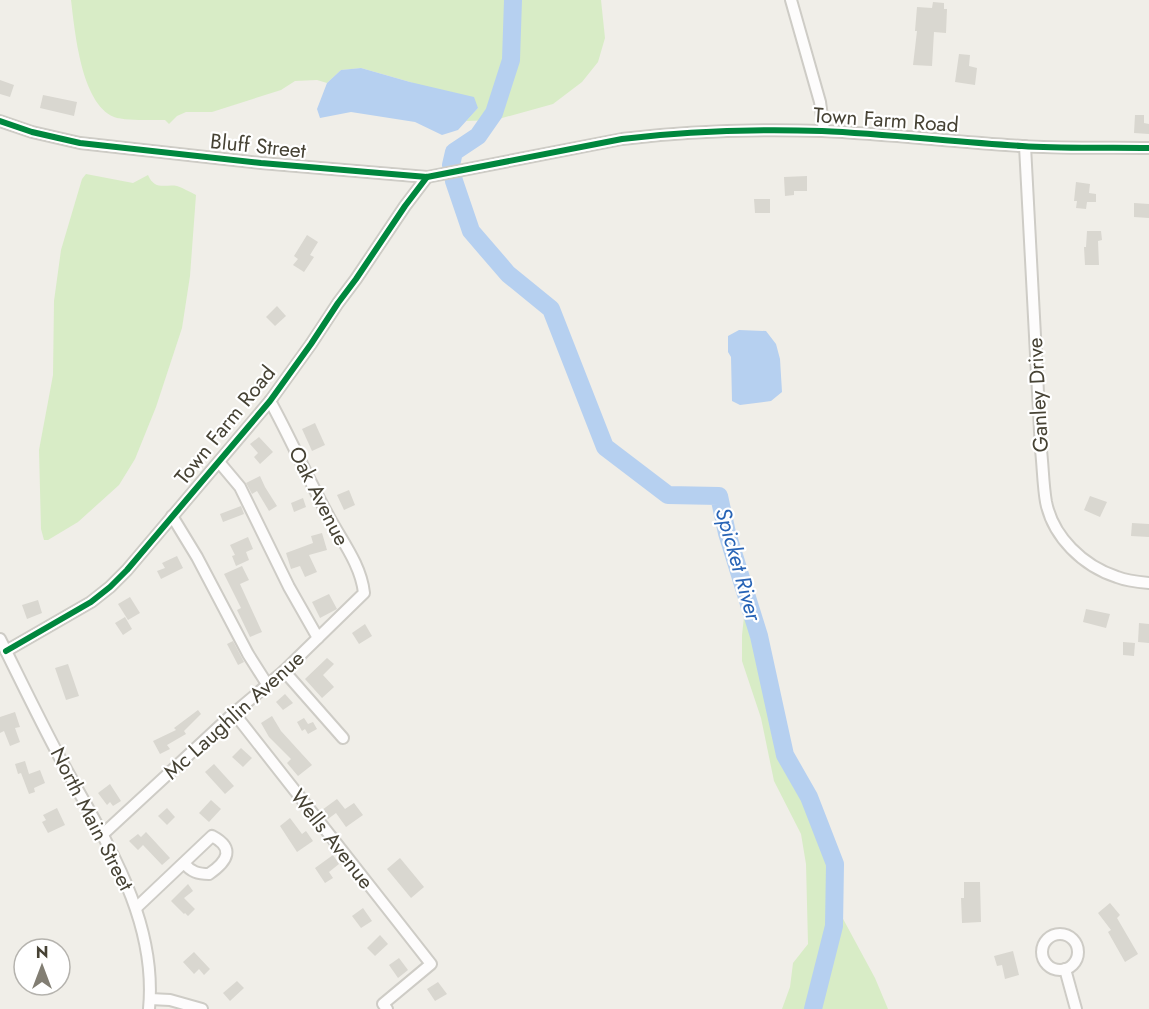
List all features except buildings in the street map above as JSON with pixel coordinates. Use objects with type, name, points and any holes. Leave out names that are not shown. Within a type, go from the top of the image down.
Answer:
[{"type":"street","points":[[791,0],[820,102],[824,131]]},
{"type":"street","name":"Bluff Street","points":[[0,121],[33,132],[80,143],[261,163],[427,177],[515,160]]},
{"type":"street","name":"Town Farm Road","points":[[515,160],[622,139],[744,131],[824,131],[1025,146],[1149,148]]},
{"type":"street","name":"Ganley Drive","points":[[1025,146],[1041,450],[1048,512],[1066,544],[1094,567],[1116,577],[1149,583]]},
{"type":"street","name":"Town Farm Road","points":[[6,651],[91,602],[127,570],[270,401],[427,177]]},
{"type":"street","name":"Oak Avenue","points":[[270,401],[352,558],[362,580],[364,593]]},
{"type":"street","points":[[219,462],[240,487],[289,587],[318,639]]},
{"type":"street","points":[[172,516],[267,684]]},
{"type":"street","name":"Mc Laughlin Avenue","points":[[102,835],[234,713],[284,671],[364,593]]},
{"type":"street","name":"North Main Street","points":[[0,639],[117,864],[136,908],[148,956],[150,1004]]},
{"type":"street","points":[[284,671],[343,738]]},
{"type":"street","name":"Wells Avenue","points":[[234,713],[431,964],[383,1004],[387,1009]]},
{"type":"street","points":[[136,908],[184,863]]},
{"type":"street","points":[[1065,969],[1076,1009]]},
{"type":"street","points":[[150,1004],[171,1000],[202,1009]]},
{"type":"green space","points":[[71,0],[601,0],[605,38],[598,62],[582,82],[553,104],[495,120],[466,121],[478,108],[410,82],[361,68],[341,70],[327,83],[317,80],[295,81],[281,90],[212,112],[186,112],[177,116],[169,124],[165,120],[114,117],[103,109],[94,97],[82,65]]},
{"type":"green space","points":[[86,174],[133,183],[148,175],[157,185],[177,186],[196,195],[190,276],[182,328],[156,407],[135,459],[119,485],[78,522],[48,540],[44,540],[41,529],[39,450],[53,375],[54,301],[61,250],[82,179]]},
{"type":"green space","points":[[744,617],[752,623],[761,677],[776,723],[827,820],[831,835],[830,886],[835,904],[875,978],[888,1009],[782,1009],[790,987],[793,963],[808,944],[806,864],[801,834],[774,781],[761,718],[742,661]]},
{"type":"water","points":[[361,68],[474,97],[478,108],[458,130],[442,135],[415,122],[351,112],[320,118],[317,109],[327,83],[341,70]]},
{"type":"water","points":[[739,330],[766,331],[776,344],[780,359],[782,392],[771,401],[740,405],[732,401],[728,336]]},
{"type":"waterway","name":"Spicket River","points":[[513,0],[511,60],[494,113],[478,136],[454,152],[451,165],[454,181],[471,231],[508,274],[551,309],[605,447],[668,495],[719,496],[727,533],[759,636],[785,755],[809,797],[835,864],[834,926],[813,1009]]},
{"type":"cycle path","points":[[0,121],[32,132],[80,143],[261,163],[427,177],[622,139],[722,131],[822,131],[1038,147],[1149,148]]},
{"type":"cycle path","points":[[6,651],[91,602],[127,570],[270,401],[427,177]]}]
